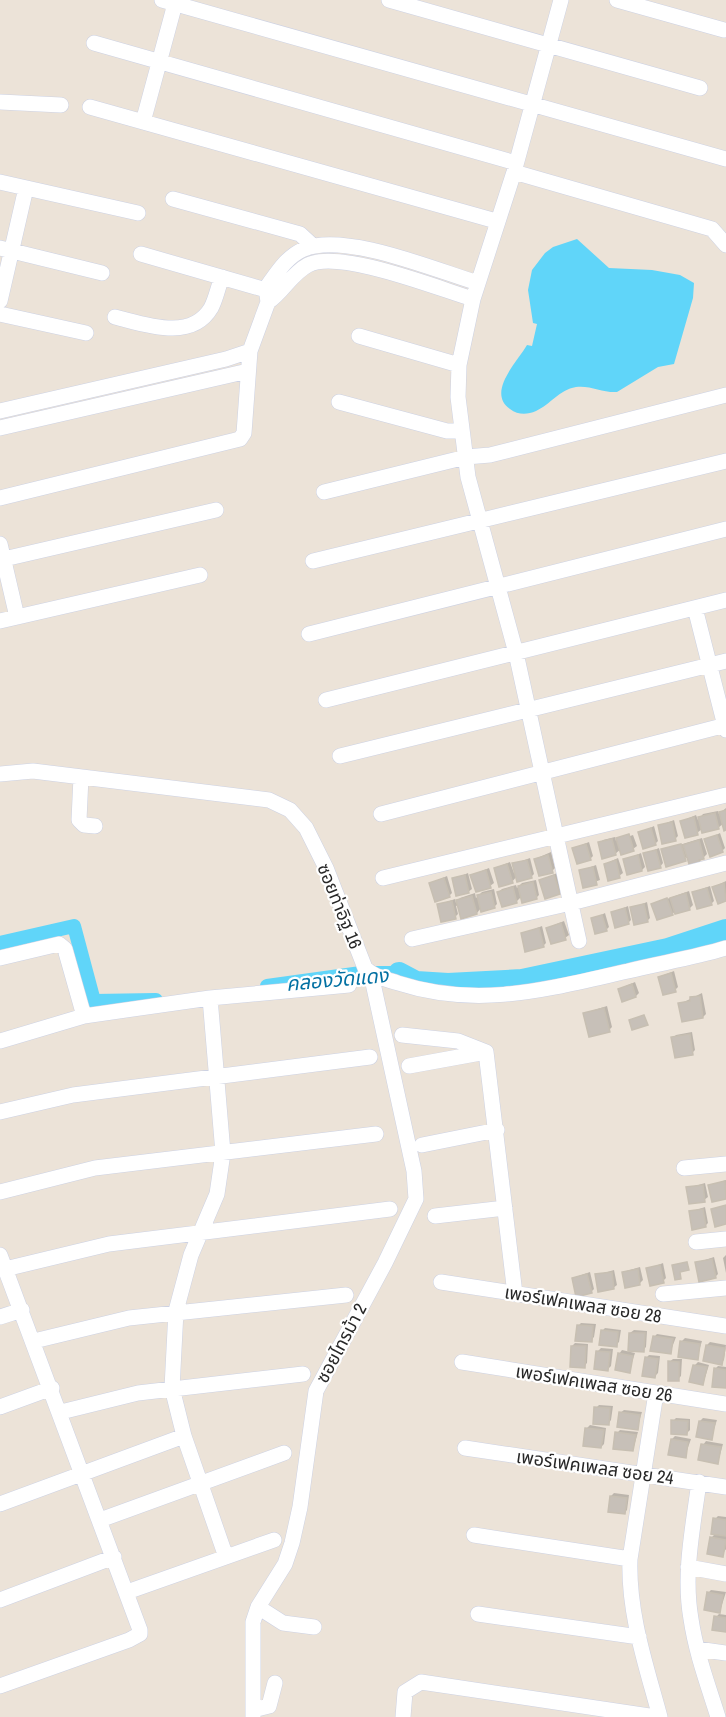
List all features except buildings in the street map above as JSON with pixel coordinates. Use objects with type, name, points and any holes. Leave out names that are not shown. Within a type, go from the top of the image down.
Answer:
[{"type":"street","points":[[389,0],[700,88]]},
{"type":"street","points":[[561,0],[515,168],[496,221],[473,299],[459,365],[461,430],[468,477],[516,653],[579,941]]},
{"type":"street","points":[[617,0],[724,30]]},
{"type":"street","points":[[143,122],[159,62],[171,1],[726,159]]},
{"type":"street","points":[[94,44],[515,168],[712,229],[726,245]]},
{"type":"street","points":[[0,102],[61,105]]},
{"type":"street","points":[[90,107],[496,221]]},
{"type":"street","points":[[0,182],[138,213]]},
{"type":"street","points":[[0,301],[6,250],[26,188]]},
{"type":"street","points":[[173,199],[300,234],[313,246]]},
{"type":"street","points":[[0,498],[240,439],[244,433],[250,351],[271,295],[287,260],[313,246],[337,243],[354,246],[478,283]]},
{"type":"street","points":[[6,250],[102,273]]},
{"type":"street","points":[[141,254],[271,295]]},
{"type":"street","points":[[271,295],[308,265],[335,260],[473,299]]},
{"type":"street","points":[[115,317],[172,330],[185,326],[199,320],[210,310],[222,278]]},
{"type":"street","points":[[0,314],[86,333]]},
{"type":"street","points":[[359,336],[459,365]]},
{"type":"street","points":[[0,411],[250,351]]},
{"type":"street","points":[[0,428],[248,371]]},
{"type":"street","points":[[145,378],[149,394]]},
{"type":"street","points":[[324,492],[466,457],[490,454],[726,395]]},
{"type":"street","points":[[339,402],[447,431],[461,430]]},
{"type":"street","points":[[313,561],[726,460]]},
{"type":"street","points":[[2,560],[216,510]]},
{"type":"street","points":[[309,634],[726,529]]},
{"type":"street","points":[[0,544],[16,617]]},
{"type":"street","points":[[0,621],[200,575]]},
{"type":"street","points":[[326,700],[726,600]]},
{"type":"street","points":[[381,814],[726,727],[695,608]]},
{"type":"street","points":[[340,756],[726,661]]},
{"type":"street","name":"ซอยท่าอิฐ 16","points":[[0,774],[33,771],[270,800],[290,810],[306,828],[326,868],[344,919],[365,968],[371,974]]},
{"type":"street","points":[[81,777],[79,820],[84,825],[95,826]]},
{"type":"street","points":[[383,878],[726,795]]},
{"type":"street","points":[[412,939],[571,903],[726,863]]},
{"type":"street","points":[[0,958],[59,944],[65,948],[84,1016]]},
{"type":"street","points":[[371,974],[447,995],[492,996],[552,988],[726,948]]},
{"type":"street","name":"ซอยไทรม้า 2","points":[[253,1714],[251,1632],[258,1607],[285,1564],[292,1543],[300,1507],[315,1391],[385,1263],[416,1199],[414,1171],[375,1001],[371,974]]},
{"type":"street","points":[[0,1041],[84,1016],[210,998],[349,985]]},
{"type":"street","points":[[210,998],[223,1153],[217,1194],[184,1277],[176,1311],[172,1388],[184,1436],[226,1557]]},
{"type":"street","points":[[402,1035],[458,1041],[486,1052]]},
{"type":"street","points":[[409,1066],[486,1052]]},
{"type":"street","points":[[486,1052],[515,1294]]},
{"type":"street","points":[[0,1112],[73,1095],[370,1057]]},
{"type":"street","points":[[422,1145],[497,1130]]},
{"type":"street","points":[[0,1192],[94,1168],[376,1134]]},
{"type":"street","points":[[684,1168],[726,1164]]},
{"type":"street","points":[[435,1216],[505,1208]]},
{"type":"street","points":[[0,1686],[136,1638],[140,1634],[140,1625],[3,1262],[201,1231],[390,1209]]},
{"type":"street","points":[[696,1242],[726,1239]]},
{"type":"street","name":"เพอร์เฟคเพลส ซอย 28","points":[[441,1282],[726,1326]]},
{"type":"street","points":[[663,1294],[726,1288]]},
{"type":"street","points":[[684,1292],[685,1319]]},
{"type":"street","points":[[34,1341],[93,1325],[176,1311],[346,1295]]},
{"type":"street","points":[[0,1317],[22,1310]]},
{"type":"street","name":"เพอร์เฟคเพลส ซอย 26","points":[[462,1362],[726,1404]]},
{"type":"street","points":[[61,1412],[138,1393],[303,1374]]},
{"type":"street","points":[[0,1407],[52,1388]]},
{"type":"street","points":[[403,1717],[405,1692],[420,1683],[658,1717],[631,1600],[630,1559],[645,1475],[656,1393]]},
{"type":"street","points":[[0,1504],[184,1436]]},
{"type":"street","name":"เพอร์เฟคเพลส ซอย 24","points":[[465,1448],[726,1487]]},
{"type":"street","points":[[100,1520],[284,1453]]},
{"type":"street","points":[[699,1482],[688,1567],[691,1619],[718,1717]]},
{"type":"street","points":[[474,1536],[630,1559]]},
{"type":"street","points":[[127,1592],[274,1540]]},
{"type":"street","points":[[0,1600],[114,1557]]},
{"type":"street","points":[[688,1567],[726,1574]]},
{"type":"street","points":[[258,1607],[283,1623],[314,1627]]},
{"type":"street","points":[[478,1614],[639,1637]]},
{"type":"street","points":[[698,1648],[726,1653]]},
{"type":"street","points":[[253,1714],[268,1706],[275,1683]]},
{"type":"water","points":[[577,239],[609,268],[652,270],[680,275],[694,283],[693,298],[674,364],[658,367],[617,392],[576,387],[560,394],[536,411],[526,414],[516,412],[503,402],[502,385],[527,345],[532,346],[537,324],[533,323],[528,290],[532,270],[545,253],[553,247]]},
{"type":"waterway","name":"คลองวัดแดง","points":[[0,943],[74,926],[94,1001],[156,1000]]},
{"type":"waterway","name":"คลองวัดแดง","points":[[399,973],[416,982],[448,984],[522,980],[668,949],[726,930]]},
{"type":"waterway","name":"คลองวัดแดง","points":[[267,986],[361,973],[399,973]]}]
